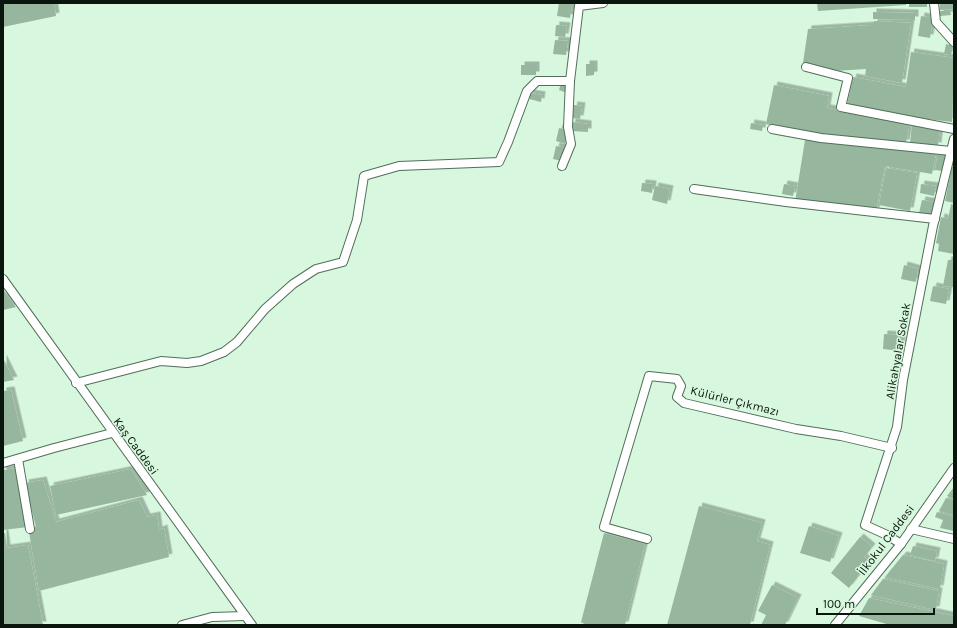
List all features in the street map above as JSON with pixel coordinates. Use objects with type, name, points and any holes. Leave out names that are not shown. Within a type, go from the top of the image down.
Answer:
[{"type":"street","points":[[562,166],[570,144],[568,127],[570,81],[579,6],[603,3]]},
{"type":"street","points":[[934,3],[936,22],[954,42]]},
{"type":"street","points":[[806,67],[848,78],[841,107],[954,129]]},
{"type":"street","points":[[76,383],[161,361],[186,363],[201,361],[224,352],[237,342],[265,308],[293,284],[316,269],[343,262],[356,220],[364,176],[399,166],[499,162],[527,91],[537,81],[570,81]]},
{"type":"street","points":[[772,129],[821,138],[951,151]]},
{"type":"street","name":"Alikahyalar Sokak","points":[[901,544],[887,535],[865,525],[892,448],[897,427],[903,380],[935,219],[954,139]]},
{"type":"street","points":[[694,189],[786,202],[935,219]]},
{"type":"street","name":"Kaş Caddesi","points":[[3,279],[76,383],[252,625]]},
{"type":"street","name":"Külürler Çıkmazı","points":[[646,539],[604,528],[649,376],[677,379],[681,386],[677,397],[684,403],[796,429],[841,436],[892,448]]},
{"type":"street","points":[[3,463],[112,433]]},
{"type":"street","points":[[18,459],[30,529]]},
{"type":"street","name":"İlkokul Caddesi","points":[[835,625],[901,544],[954,468]]},
{"type":"street","points":[[911,529],[954,539]]},
{"type":"street","points":[[182,625],[212,617],[245,616]]},
{"type":"building","points":[[3,3],[54,3],[56,16],[3,27]]},
{"type":"building","points":[[559,3],[572,4],[570,18],[557,16]]},
{"type":"building","points":[[817,3],[906,3],[906,5],[818,11]]},
{"type":"building","points":[[909,3],[927,3],[927,7],[909,7]]},
{"type":"building","points":[[940,3],[954,3],[954,9],[940,10]]},
{"type":"building","points":[[940,11],[950,11],[951,15],[940,16]]},
{"type":"building","points":[[873,12],[915,13],[915,20],[873,19]]},
{"type":"building","points":[[921,16],[933,18],[930,38],[918,36]]},
{"type":"building","points":[[874,21],[911,23],[902,83],[865,76],[866,69],[835,71],[803,63],[808,29],[874,25]]},
{"type":"building","points":[[556,25],[567,26],[565,37],[555,36]]},
{"type":"building","points":[[555,40],[568,41],[566,55],[553,54]]},
{"type":"building","points":[[946,44],[953,46],[951,55],[944,54]]},
{"type":"building","points":[[911,52],[954,58],[952,122],[902,116],[847,105],[853,77],[906,87]]},
{"type":"building","points":[[586,64],[594,64],[594,75],[586,76]]},
{"type":"building","points":[[521,65],[536,65],[536,75],[521,75]]},
{"type":"building","points":[[561,83],[569,85],[567,93],[559,90]]},
{"type":"building","points":[[774,85],[829,96],[827,108],[910,122],[906,143],[824,136],[766,124]]},
{"type":"building","points":[[530,93],[542,95],[541,102],[529,99]]},
{"type":"building","points":[[574,105],[582,106],[580,119],[572,118]]},
{"type":"building","points":[[572,122],[588,124],[588,132],[571,131]]},
{"type":"building","points":[[751,123],[763,125],[762,131],[750,129]]},
{"type":"building","points":[[912,124],[940,127],[938,146],[910,143]]},
{"type":"building","points":[[559,128],[568,130],[565,144],[556,141]]},
{"type":"building","points":[[805,140],[936,153],[932,174],[885,166],[876,211],[795,202]]},
{"type":"building","points":[[556,146],[565,148],[562,161],[553,159]]},
{"type":"building","points":[[938,152],[946,153],[943,171],[935,170]]},
{"type":"building","points":[[952,167],[954,167],[954,203],[945,201]]},
{"type":"building","points":[[886,168],[917,173],[910,211],[879,205]]},
{"type":"building","points":[[642,183],[653,184],[652,193],[641,191]]},
{"type":"building","points":[[784,184],[795,186],[793,196],[782,194]]},
{"type":"building","points":[[921,184],[936,186],[934,196],[920,193]]},
{"type":"building","points":[[655,186],[670,189],[667,204],[652,200]]},
{"type":"building","points":[[922,200],[935,202],[932,216],[919,213]]},
{"type":"building","points":[[951,204],[954,205],[954,254],[938,251],[939,244],[936,243],[941,217],[948,219]]},
{"type":"building","points":[[948,260],[954,260],[954,287],[943,286]]},
{"type":"building","points":[[904,265],[918,269],[916,282],[901,279]]},
{"type":"building","points":[[933,286],[949,289],[946,304],[930,301]]},
{"type":"building","points":[[3,289],[16,307],[3,310]]},
{"type":"building","points":[[884,334],[902,335],[901,351],[883,349]]},
{"type":"building","points":[[3,358],[14,380],[3,382]]},
{"type":"building","points":[[11,390],[23,441],[3,446],[3,391]]},
{"type":"building","points":[[17,468],[28,527],[3,530],[3,470]]},
{"type":"building","points":[[131,469],[147,495],[56,515],[50,486]]},
{"type":"building","points":[[43,480],[56,522],[139,500],[147,517],[157,515],[159,530],[164,528],[169,557],[39,591],[29,532],[36,527],[25,483]]},
{"type":"building","points":[[954,487],[954,499],[947,496]]},
{"type":"building","points":[[946,498],[954,500],[954,515],[939,511]]},
{"type":"building","points":[[699,506],[762,523],[757,541],[770,545],[750,625],[667,625]]},
{"type":"building","points":[[937,512],[954,517],[954,531],[940,528],[943,520],[935,517]]},
{"type":"building","points":[[809,526],[839,536],[830,562],[800,553]]},
{"type":"building","points":[[3,533],[5,533],[7,548],[28,545],[43,625],[3,625]]},
{"type":"building","points":[[604,533],[645,544],[625,625],[586,625],[581,622]]},
{"type":"building","points":[[860,537],[872,547],[864,557],[870,561],[849,588],[831,573]]},
{"type":"building","points":[[913,546],[937,551],[935,561],[910,555]]},
{"type":"building","points":[[903,555],[944,564],[940,589],[885,577]]},
{"type":"building","points":[[883,579],[939,591],[936,610],[871,595]]},
{"type":"building","points":[[772,585],[798,598],[785,625],[761,625],[766,615],[758,611]]},
{"type":"building","points":[[869,598],[954,616],[954,625],[890,625],[859,616]]}]
